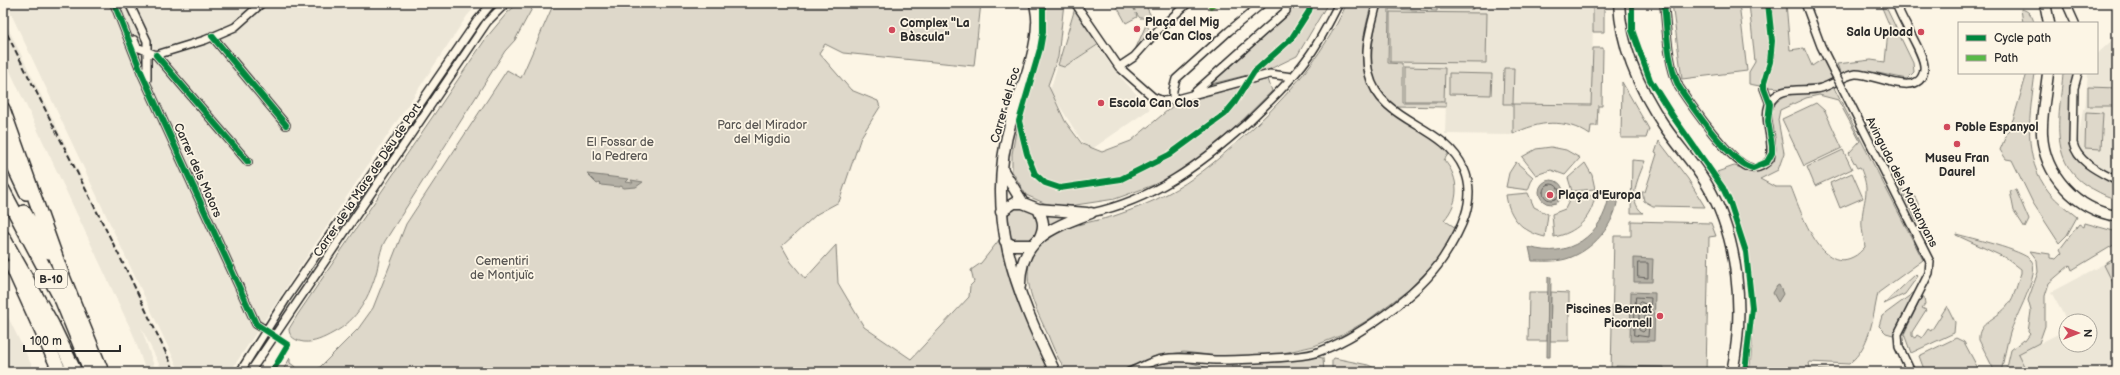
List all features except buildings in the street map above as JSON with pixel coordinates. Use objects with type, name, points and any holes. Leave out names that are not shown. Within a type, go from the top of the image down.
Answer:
[{"type":"highway","points":[[3,109],[62,274],[102,372]]},
{"type":"highway","points":[[3,144],[55,254]]},
{"type":"highway","points":[[3,181],[62,274]]},
{"type":"highway","name":"B-10","points":[[3,190],[62,301],[91,372]]},
{"type":"highway","name":"B-10","points":[[3,238],[52,324],[75,372]]},
{"type":"highway","points":[[3,248],[60,372]]},
{"type":"highway","points":[[3,259],[31,309]]},
{"type":"street","name":"Carrer dels Motors","points":[[114,3],[142,74],[256,324],[276,336]]},
{"type":"street","name":"Carrer dels Motors","points":[[129,3],[146,41],[148,52],[146,72],[148,85]]},
{"type":"street","points":[[156,55],[234,27],[262,3]]},
{"type":"street","name":"Carrer de la Mare de Déu de Port","points":[[240,372],[265,330],[476,21],[492,3]]},
{"type":"street","name":"Carrer de la Mare de Déu de Port","points":[[250,372],[276,336],[487,22],[506,3]]},
{"type":"street","name":"Carrer del Foc","points":[[1035,3],[1037,24],[1030,66],[1010,122],[1001,168],[1001,212],[1005,241],[1020,294],[1055,372]]},
{"type":"street","points":[[1076,3],[1119,67],[1152,97],[1163,101],[1174,100],[1270,74],[1292,78]]},
{"type":"street","points":[[1119,67],[1134,57],[1158,30],[1188,3]]},
{"type":"street","points":[[1174,100],[1173,90],[1176,79],[1229,31],[1263,3]]},
{"type":"street","points":[[1192,95],[1286,11],[1286,6],[1283,3]]},
{"type":"street","points":[[1005,241],[1012,245],[1035,242],[1054,228],[1091,213],[1132,201],[1170,183],[1195,167],[1254,116],[1292,78],[1310,55],[1326,30],[1339,3]]},
{"type":"street","points":[[1129,372],[1162,359],[1187,357],[1218,360],[1253,359],[1314,353],[1348,336],[1404,301],[1426,280],[1443,259],[1455,237],[1468,206],[1470,191],[1469,179],[1460,159],[1450,146],[1391,109],[1374,87],[1369,75],[1366,56],[1367,43],[1377,3]]},
{"type":"street","points":[[1619,3],[1622,30],[1630,61],[1645,94],[1665,127],[1706,183],[1722,214],[1734,266],[1738,302],[1738,335],[1732,372]]},
{"type":"street","points":[[1664,3],[1671,59],[1675,79],[1679,87],[1727,151],[1741,164],[1748,167],[1758,168],[1770,159],[1772,146],[1768,113],[1770,104],[1764,88]]},
{"type":"street","name":"Avinguda dels Montanyans","points":[[1805,3],[1820,46],[1930,262],[1929,273],[1898,334],[1899,348],[1911,372]]},
{"type":"street","points":[[1770,104],[1784,92],[1796,89],[1819,89],[1856,74],[1900,84],[1917,82],[1924,73],[1924,63],[1902,21],[1896,3]]},
{"type":"street","points":[[2045,3],[2049,22]]},
{"type":"street","points":[[2066,3],[2075,22]]},
{"type":"street","points":[[126,32],[131,33],[137,47],[156,55],[248,162]]},
{"type":"street","points":[[212,36],[286,125]]},
{"type":"street","points":[[2048,74],[2042,128],[2044,149],[2049,165],[2064,188],[2073,196],[2097,210],[2117,216]]},
{"type":"street","points":[[2078,74],[2074,88],[2073,143],[2075,152],[2080,158],[2117,181]]},
{"type":"street","points":[[1001,168],[1023,203]]},
{"type":"street","points":[[1001,212],[1014,203],[1023,203],[1038,209],[1091,213]]},
{"type":"street","points":[[1020,294],[1023,267],[1035,242],[1044,230],[1044,220],[1038,209]]},
{"type":"shaded area","points":[[6,3],[264,3],[266,6],[270,3],[479,3],[467,16],[230,372],[180,372]]},
{"type":"shaded area","points":[[1437,3],[1593,3],[1592,105],[1513,104],[1513,134],[1445,134],[1446,102],[1402,102],[1402,64],[1388,64],[1389,9],[1437,11]]},
{"type":"shaded area","points":[[3,18],[177,372],[163,372],[141,327],[156,372],[146,372],[133,334],[3,56]]},
{"type":"shaded area","points":[[2117,36],[2117,176],[2088,160],[2082,152],[2078,142],[2083,109],[2085,109],[2088,74],[2098,74],[2098,53]]},
{"type":"shaded area","name":"Escola Can Clos","points":[[1097,46],[1115,71],[1150,109],[1092,149],[1083,143],[1050,91],[1058,64],[1064,67]]},
{"type":"shaded area","points":[[2117,257],[2117,372],[2027,372],[2018,354],[2058,334],[2058,353],[2098,353],[2098,313],[2063,313],[2051,292]]},
{"type":"shaded area","points":[[3,307],[35,372],[3,372]]},
{"type":"green space","points":[[519,3],[535,3],[515,40],[505,51],[383,244],[371,289],[356,315],[341,328],[323,338],[308,342],[296,340],[290,334],[289,329],[298,314],[487,37],[507,13]]},
{"type":"green space","points":[[554,3],[981,3],[974,66],[843,53],[825,44],[819,53],[851,90],[878,101],[880,107],[861,137],[839,202],[817,214],[782,246],[791,262],[805,279],[836,245],[838,283],[864,327],[911,359],[969,297],[970,286],[974,282],[971,270],[981,263],[1003,235],[1055,372],[315,372],[358,329],[373,308],[406,224],[507,70],[521,78]]},
{"type":"green space","points":[[1045,3],[1064,3],[1058,57],[1048,85],[1065,121],[1082,144],[1102,152],[1131,141],[1174,105],[1268,79],[1272,91],[1210,152],[1167,180],[1115,199],[1063,207],[1044,203],[1026,195],[1012,171],[1012,154],[1016,131],[1043,45]]},
{"type":"green space","points":[[1115,3],[1124,3],[1132,6],[1135,11],[1134,6],[1130,3],[1152,3],[1153,4],[1147,8],[1152,18],[1140,18],[1136,13],[1137,17],[1126,23]]},
{"type":"green space","points":[[1290,3],[1328,3],[1297,56],[1268,70],[1211,84],[1287,16]]},
{"type":"green space","points":[[1347,3],[1372,3],[1367,22],[1363,56],[1364,71],[1369,85],[1377,98],[1390,111],[1406,123],[1434,140],[1449,153],[1444,160],[1453,174],[1456,190],[1453,206],[1444,220],[1456,228],[1436,262],[1407,291],[1368,320],[1342,335],[1314,346],[1279,354],[1252,357],[1226,357],[1184,352],[1156,356],[1121,372],[1068,372],[1054,350],[1034,304],[1028,282],[1030,260],[1035,249],[1041,242],[1060,231],[1114,216],[1161,197],[1176,189],[1211,165],[1252,129],[1299,80],[1325,43]]},
{"type":"green space","points":[[1381,3],[1437,3],[1437,11],[1389,9],[1388,63],[1402,64],[1402,102],[1446,102],[1446,107],[1394,106],[1383,96],[1376,84],[1372,58],[1375,30]]},
{"type":"green space","points":[[1440,3],[1473,3],[1473,9],[1440,9]]},
{"type":"green space","points":[[1593,3],[1604,3],[1604,32],[1593,32]]},
{"type":"green space","points":[[1672,3],[1739,3],[1747,71],[1682,79]]},
{"type":"green space","points":[[1749,3],[1786,3],[1790,50],[1804,48],[1812,66],[1824,58],[1833,81],[1813,86],[1791,88],[1749,84],[1749,72],[1755,62]]},
{"type":"green space","points":[[1880,3],[1884,3],[1913,63],[1914,72],[1907,79],[1868,71],[1841,75],[1837,64],[1871,60],[1885,62],[1888,31],[1891,29]]},
{"type":"green space","points":[[1075,8],[1099,44],[1064,67],[1058,65]]},
{"type":"green space","points":[[2021,9],[2030,14],[2034,22],[2023,22]]},
{"type":"green space","points":[[1390,12],[1487,13],[1486,63],[1390,62]]},
{"type":"green space","points":[[1146,25],[1152,32],[1135,50]]},
{"type":"green space","points":[[1593,48],[1603,48],[1602,106],[1598,106],[1597,126],[1591,126],[1590,135],[1571,126],[1552,123],[1532,126],[1513,134],[1513,104],[1591,105]]},
{"type":"green space","points":[[1404,67],[1445,68],[1444,101],[1404,101]]},
{"type":"green space","points":[[1504,68],[1514,68],[1513,104],[1503,104]]},
{"type":"green space","points":[[1449,73],[1492,74],[1491,95],[1449,94]]},
{"type":"green space","points":[[2027,74],[2035,74],[2030,119],[2031,150],[2034,164],[2040,179],[2049,192],[2077,217],[2067,235],[2059,243],[2033,203],[2012,160],[2006,159],[2000,150],[2014,117]]},
{"type":"green space","points":[[2063,74],[2076,74],[2072,87],[2070,110],[2071,151],[2083,164],[2117,183],[2117,199],[2106,196],[2089,187],[2076,177],[2067,164],[2062,151],[2059,136]]},
{"type":"green space","points":[[1622,82],[1649,129],[1646,138],[1621,138]]},
{"type":"green space","points":[[1833,86],[1923,260],[1878,293],[1870,332],[1862,349],[1849,364],[1809,362],[1810,369],[1850,372],[1749,372],[1753,320],[1750,269],[1738,219],[1729,195],[1717,172],[1734,166],[1757,171],[1772,161],[1775,140],[1772,112],[1775,105],[1780,99],[1797,92]],"holes":[[[1819,95],[1838,100],[1860,141],[1849,153],[1857,168],[1860,167],[1866,188],[1862,222],[1865,247],[1855,256],[1841,260],[1831,256],[1821,248],[1813,237],[1791,187],[1775,187],[1760,179],[1778,170],[1784,153],[1778,120],[1780,110],[1806,98]]]},
{"type":"green space","points":[[2088,87],[2117,88],[2117,106],[2088,106]]},
{"type":"green space","points":[[1816,103],[1825,111],[1842,148],[1804,166],[1782,119]]},
{"type":"green space","points":[[2086,112],[2103,113],[2101,149],[2085,148]]},
{"type":"green space","points":[[1659,141],[1688,179],[1705,207],[1653,206],[1644,201],[1642,192],[1645,192],[1657,154],[1655,153]]},
{"type":"green space","points":[[1551,147],[1566,150],[1580,158],[1565,175],[1551,170],[1536,175],[1522,157],[1536,149]]},
{"type":"green space","points":[[1843,150],[1852,169],[1815,186],[1807,167]]},
{"type":"green space","points":[[1632,160],[1645,161],[1635,188],[1635,202],[1643,213],[1631,213]]},
{"type":"green space","points":[[1516,162],[1533,177],[1528,190],[1506,187],[1509,173]]},
{"type":"green space","points":[[1585,163],[1592,175],[1595,189],[1572,191],[1568,178]]},
{"type":"green space","points":[[1852,173],[1863,198],[1840,208],[1830,183]]},
{"type":"green space","points":[[1901,189],[1907,190],[1911,193],[1917,201],[1919,207],[1919,217],[1917,222]]},
{"type":"green space","points":[[2016,190],[2029,220],[2025,228],[2014,211],[2010,191]]},
{"type":"green space","points":[[1528,193],[1534,207],[1548,214],[1545,237],[1530,232],[1524,228],[1518,223],[1510,211],[1506,195]]},
{"type":"green space","points":[[1572,195],[1595,196],[1590,212],[1576,228],[1554,237],[1552,214],[1565,209]]},
{"type":"green space","points":[[1020,207],[1036,213],[1041,226],[1032,241],[1011,240],[1008,215],[1014,209]]},
{"type":"green space","points":[[1047,212],[1074,215],[1046,229],[1044,216]]},
{"type":"green space","name":"Piscines Bernat Picornell","points":[[1631,221],[1711,223],[1716,236],[1709,237],[1706,372],[1611,372],[1614,236],[1631,236]]},
{"type":"green space","points":[[2085,223],[2117,232],[2117,243],[2072,270],[2070,265],[2049,283],[2045,296],[2045,326],[2039,343],[2018,354],[2027,372],[2006,372],[2011,350],[2023,340],[2025,341],[2030,334],[2028,332],[2031,311],[2028,300],[2038,272],[2037,260],[2030,251],[2050,254],[2050,258],[2056,259],[2062,253],[2060,249],[2079,224],[2084,227]]},
{"type":"green space","points":[[1956,234],[2018,252],[2031,260],[2033,266],[2033,274],[2030,285],[2010,333],[2001,372],[1995,372],[1979,340],[1979,334],[1985,324],[2004,309],[2012,298],[2016,290],[2021,269],[2008,259]]},
{"type":"green space","points":[[2117,257],[2117,291],[2104,265]]},
{"type":"green space","points":[[1916,274],[1918,276],[1905,294],[1884,304]]},
{"type":"green space","points":[[1916,291],[1893,335],[1886,333],[1879,326],[1882,316]]},
{"type":"green space","points":[[1529,292],[1548,292],[1547,341],[1528,341]]},
{"type":"green space","points":[[1551,292],[1569,293],[1569,341],[1550,341]]},
{"type":"green space","points":[[1922,296],[1924,297],[1925,304],[1922,308],[1926,310],[1912,332],[1912,336],[1915,338],[1917,335],[1922,338],[1928,329],[1931,331],[1947,306],[1955,322],[1954,333],[1911,353],[1904,334]]},
{"type":"green space","points":[[1956,338],[1964,342],[1980,372],[1925,372],[1919,356]]},
{"type":"green space","points":[[1317,357],[1323,358],[1324,372],[1235,372],[1232,367],[1235,363],[1278,362]]},
{"type":"green space","points":[[290,358],[290,363],[302,372],[282,372]]},
{"type":"green space","points":[[1334,358],[1368,365],[1383,372],[1332,372],[1332,361]]},
{"type":"green space","points":[[1185,361],[1222,372],[1141,372],[1158,364]]},
{"type":"water","points":[[587,174],[629,179],[626,182],[633,183],[631,180],[643,182],[636,187],[624,188],[621,186],[601,185],[599,183],[597,184]]},
{"type":"water","points":[[1551,180],[1556,181],[1562,187],[1562,197],[1556,203],[1551,204],[1546,203],[1540,197],[1539,192],[1540,187],[1546,181]]},
{"type":"water","points":[[1609,196],[1618,196],[1613,217],[1608,226],[1594,243],[1585,250],[1566,259],[1553,261],[1532,261],[1529,247],[1543,250],[1557,250],[1570,247],[1591,233],[1605,210]]},
{"type":"water","points":[[1634,258],[1653,259],[1652,282],[1634,282]]},
{"type":"water","points":[[1548,277],[1551,277],[1550,357],[1547,357]]},
{"type":"water","points":[[1779,285],[1783,294],[1778,302],[1773,293]]},
{"type":"water","points":[[1631,292],[1655,293],[1654,341],[1630,341]]},
{"type":"water","points":[[1616,366],[1664,367],[1664,372],[1616,372]]},
{"type":"railway","points":[[3,26],[130,277],[175,372]]},
{"type":"marked path","points":[[1209,3],[1211,6],[1215,3]]},
{"type":"cycle path","points":[[114,3],[142,74],[256,324],[288,345],[272,372]]},
{"type":"cycle path","points":[[1043,3],[1043,32],[1040,49],[1019,121],[1027,154],[1035,174],[1045,183],[1060,188],[1121,179],[1169,155],[1225,114],[1235,102],[1254,72],[1291,39],[1309,11],[1311,3]]},
{"type":"cycle path","points":[[1632,3],[1632,30],[1650,80],[1674,118],[1723,188],[1730,203],[1746,252],[1752,308],[1745,372]]},
{"type":"cycle path","points":[[1664,3],[1670,57],[1679,87],[1723,146],[1744,164],[1753,168],[1767,162],[1772,153],[1768,121],[1770,104],[1764,88],[1764,82],[1770,62],[1772,41],[1768,3]]},
{"type":"cycle path","points":[[212,36],[286,125]]},
{"type":"cycle path","points":[[156,55],[248,162]]},
{"type":"place","name":"Plaça del Mig de Can Clos","points":[[1137,29]]},
{"type":"place","name":"Complex \"La Bàscula\"","points":[[892,30]]},
{"type":"place","name":"Sala Upload","points":[[1921,32]]},
{"type":"place","name":"Escola Can Clos","points":[[1101,103]]},
{"type":"place","name":"Poble Espanyol","points":[[1947,127]]},
{"type":"place","name":"Museu Fran Daurel","points":[[1957,144]]},
{"type":"place","name":"Plaça d'Europa","points":[[1550,195]]},
{"type":"place","name":"Piscines Bernat Picornell","points":[[1660,316]]},
{"type":"park label","name":"Parc del Mirador del Migdia","points":[[762,132]]},
{"type":"park label","name":"El Fossar de la Pedrera","points":[[620,149]]},
{"type":"park label","name":"Cementiri de Montjuïc","points":[[502,268]]}]
